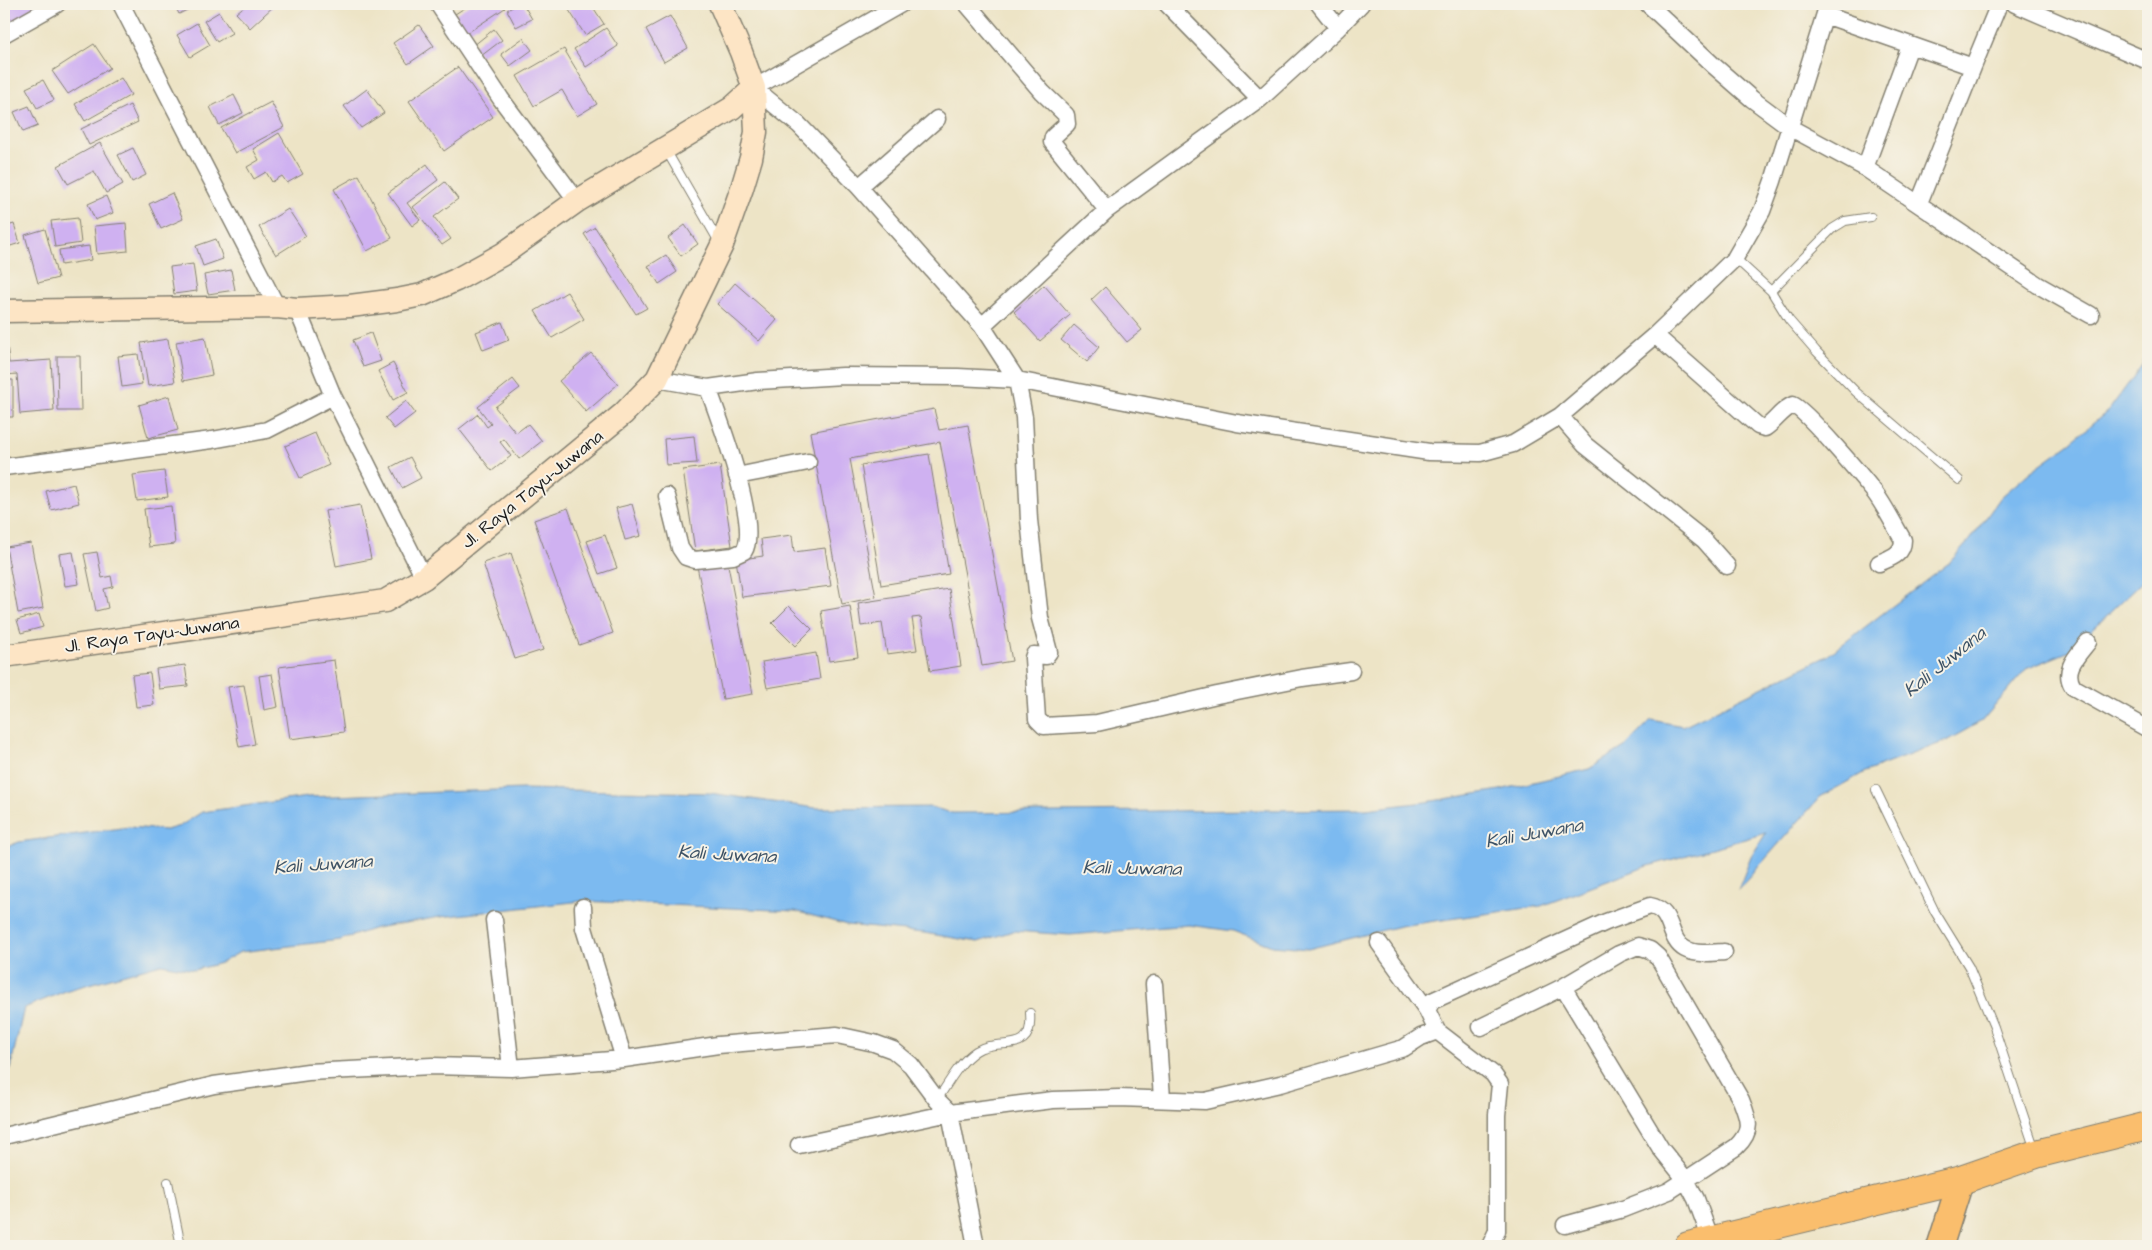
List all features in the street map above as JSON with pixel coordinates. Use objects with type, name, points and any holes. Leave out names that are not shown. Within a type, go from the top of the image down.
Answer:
[{"type":"highway","points":[[1702,1244],[1961,1180],[2036,1154],[2148,1126]]},
{"type":"main road","name":"Jl. Raya Tayu-Juwana","points":[[4,656],[385,601],[424,578],[623,414],[657,379],[722,245],[751,158],[756,132],[754,88],[742,52],[720,4]]},
{"type":"main road","points":[[4,311],[350,306],[422,295],[456,280],[503,254],[577,201],[732,108],[754,88]]},
{"type":"main road","points":[[1940,1246],[1961,1180]]},
{"type":"street","points":[[4,34],[57,4]]},
{"type":"street","points":[[121,4],[287,308],[424,578]]},
{"type":"street","points":[[438,4],[501,99],[577,201]]},
{"type":"street","points":[[901,4],[754,88],[799,125],[859,187],[982,326],[1017,380],[1024,417],[1029,520],[1040,618],[1049,652],[1046,656],[1034,656],[1033,658],[1037,719],[1044,726],[1097,722],[1236,691],[1351,671]]},
{"type":"street","points":[[967,4],[1042,92],[1066,115],[1067,124],[1053,137],[1052,142],[1106,210]]},
{"type":"street","points":[[1167,4],[1260,99]]},
{"type":"street","points":[[1319,4],[1338,28]]},
{"type":"street","points":[[982,326],[1106,210],[1260,99],[1362,4]]},
{"type":"street","points":[[1648,4],[1752,99],[1791,128],[1865,168],[2038,285],[2091,315]]},
{"type":"street","points":[[1919,203],[1999,4]]},
{"type":"street","points":[[2015,4],[2148,61]]},
{"type":"street","points":[[657,379],[708,388],[758,381],[843,376],[958,377],[1017,380],[1237,423],[1430,452],[1480,453],[1513,444],[1560,416],[1655,335],[1734,258],[1762,211],[1791,128],[1826,9],[1910,46],[1973,67]]},
{"type":"street","points":[[1865,168],[1910,46]]},
{"type":"street","points":[[859,187],[938,119]]},
{"type":"street","points":[[1655,335],[1758,426],[1765,428],[1772,424],[1789,406],[1793,405],[1817,427],[1875,493],[1903,540],[1898,554],[1880,563]]},
{"type":"street","points":[[667,496],[680,548],[686,557],[695,560],[733,556],[744,551],[749,538],[737,476],[708,388]]},
{"type":"street","points":[[4,467],[212,440],[267,430],[333,396]]},
{"type":"street","points":[[1560,416],[1585,445],[1704,540],[1727,566]]},
{"type":"street","points":[[737,476],[808,462]]},
{"type":"street","points":[[2088,642],[2071,664],[2068,671],[2068,681],[2072,688],[2148,728]]},
{"type":"street","points":[[1427,1010],[1432,1001],[1447,994],[1606,922],[1650,906],[1658,907],[1664,913],[1678,943],[1685,949],[1708,953],[1724,952]]},
{"type":"street","points":[[583,907],[587,937],[624,1059]]},
{"type":"street","points":[[494,920],[511,1068]]},
{"type":"street","points":[[1379,943],[1427,1010],[1437,1031],[1493,1074],[1500,1084],[1497,1115],[1497,1231],[1490,1246]]},
{"type":"street","points":[[1481,1027],[1563,987],[1619,954],[1638,946],[1650,950],[1658,957],[1741,1100],[1749,1121],[1745,1139],[1736,1148],[1669,1191],[1623,1209],[1565,1225]]},
{"type":"street","points":[[1154,984],[1162,1098]]},
{"type":"street","points":[[1563,987],[1661,1148],[1686,1180],[1696,1199],[1702,1244]]},
{"type":"street","points":[[799,1145],[950,1112],[1053,1100],[1162,1098],[1205,1101],[1280,1084],[1368,1057],[1394,1052],[1437,1031]]},
{"type":"street","points":[[4,1136],[214,1085],[308,1072],[432,1066],[511,1068],[624,1059],[718,1045],[837,1035],[874,1043],[893,1050],[910,1065],[937,1100],[950,1112],[976,1246]]},
{"type":"lane","points":[[665,148],[722,245]]},
{"type":"lane","points":[[1771,291],[1832,229],[1845,221],[1871,218]]},
{"type":"lane","points":[[1734,258],[1771,291],[1789,320],[1822,358],[1856,392],[1959,480]]},
{"type":"lane","points":[[1876,790],[1935,912],[1969,967],[1994,1027],[2036,1154]]},
{"type":"lane","points":[[937,1100],[963,1063],[977,1050],[988,1046],[1017,1043],[1024,1039],[1030,1028],[1030,1013]]},
{"type":"lane","points":[[168,1182],[181,1246]]},
{"type":"water","name":"Kali Juwana","points":[[2148,350],[2148,576],[2070,651],[2026,669],[1982,721],[1946,741],[1865,772],[1820,797],[1738,890],[1751,857],[1766,833],[1645,867],[1541,906],[1400,926],[1308,949],[1272,946],[1233,931],[1189,925],[1070,935],[1013,931],[978,942],[924,933],[847,925],[795,911],[582,901],[440,917],[376,928],[340,940],[240,952],[221,963],[194,970],[161,964],[68,990],[24,1008],[10,1069],[4,1072],[4,848],[19,842],[129,827],[166,830],[180,826],[202,812],[307,797],[523,789],[709,793],[816,808],[931,807],[952,813],[1366,809],[1500,790],[1589,769],[1626,746],[1651,720],[1683,726],[1827,656],[1949,563],[1970,540],[2001,497],[2109,410],[2142,365]]},
{"type":"building","points":[[4,4],[46,4],[11,24],[4,11]]},
{"type":"building","points":[[174,4],[199,4],[179,14]]},
{"type":"building","points":[[247,4],[276,4],[250,28],[236,13]]},
{"type":"building","points":[[471,4],[502,4],[505,8],[467,33],[455,14]]},
{"type":"building","points":[[518,4],[523,4],[532,19],[516,27],[507,10]]},
{"type":"building","points":[[565,4],[591,4],[604,24],[585,35]]},
{"type":"building","points":[[219,12],[232,33],[217,42],[204,21]]},
{"type":"building","points":[[670,16],[688,48],[664,62],[646,29]]},
{"type":"building","points":[[197,23],[210,45],[190,57],[177,35]]},
{"type":"building","points":[[419,25],[434,46],[408,64],[393,43]]},
{"type":"building","points":[[606,28],[618,46],[586,67],[574,49]]},
{"type":"building","points":[[494,29],[502,40],[481,56],[473,46]]},
{"type":"building","points":[[523,38],[532,50],[510,66],[501,54]]},
{"type":"building","points":[[94,44],[110,68],[68,94],[52,71]]},
{"type":"building","points":[[564,49],[597,104],[577,116],[562,90],[534,106],[517,76]]},
{"type":"building","points":[[458,67],[493,117],[444,151],[409,101]]},
{"type":"building","points":[[4,76],[10,93],[4,96]]},
{"type":"building","points":[[121,78],[131,95],[85,121],[75,104]]},
{"type":"building","points":[[43,80],[54,100],[37,108],[26,88]]},
{"type":"building","points":[[367,89],[384,113],[361,128],[344,106]]},
{"type":"building","points":[[234,95],[243,113],[219,125],[210,107]]},
{"type":"building","points":[[271,102],[284,127],[235,153],[221,128]]},
{"type":"building","points":[[130,105],[138,122],[89,145],[81,129]]},
{"type":"building","points":[[29,106],[38,126],[23,132],[14,112]]},
{"type":"building","points":[[279,133],[303,174],[287,183],[282,176],[272,182],[266,172],[254,179],[247,167],[259,160],[253,149]]},
{"type":"building","points":[[100,143],[123,184],[106,193],[94,171],[68,184],[58,166]]},
{"type":"building","points":[[133,148],[146,175],[132,182],[118,155]]},
{"type":"building","points":[[427,164],[438,180],[407,203],[420,220],[412,226],[388,193]]},
{"type":"building","points":[[359,175],[392,238],[367,251],[334,189]]},
{"type":"building","points":[[445,182],[458,199],[434,217],[451,239],[442,245],[413,207]]},
{"type":"building","points":[[172,193],[183,219],[161,229],[149,204]]},
{"type":"building","points":[[106,196],[113,213],[95,220],[88,204]]},
{"type":"building","points":[[288,209],[306,236],[276,255],[259,227]]},
{"type":"building","points":[[78,218],[81,243],[55,247],[51,221]]},
{"type":"building","points":[[126,223],[128,251],[97,254],[94,226]]},
{"type":"building","points":[[14,224],[20,243],[4,248],[4,227]]},
{"type":"building","points":[[685,225],[698,244],[681,256],[668,238]]},
{"type":"building","points":[[595,227],[647,308],[636,314],[584,234]]},
{"type":"building","points":[[45,229],[58,278],[38,283],[25,235]]},
{"type":"building","points":[[216,239],[223,259],[203,266],[196,246]]},
{"type":"building","points":[[89,246],[91,260],[61,265],[59,250]]},
{"type":"building","points":[[666,255],[677,272],[659,284],[648,266]]},
{"type":"building","points":[[193,264],[197,291],[174,294],[170,267]]},
{"type":"building","points":[[231,270],[235,290],[208,294],[204,275]]},
{"type":"building","points":[[735,283],[777,320],[759,341],[717,304]]},
{"type":"building","points":[[1044,285],[1070,315],[1040,341],[1014,312]]},
{"type":"building","points":[[1105,287],[1142,330],[1127,342],[1091,300]]},
{"type":"building","points":[[567,292],[584,319],[552,338],[535,311]]},
{"type":"building","points":[[502,322],[509,340],[483,350],[476,332]]},
{"type":"building","points":[[1074,325],[1099,347],[1087,362],[1061,340]]},
{"type":"building","points":[[371,333],[381,361],[363,367],[353,340]]},
{"type":"building","points":[[205,337],[212,375],[183,381],[176,342]]},
{"type":"building","points":[[168,339],[175,382],[148,386],[141,343]]},
{"type":"building","points":[[4,342],[7,342],[9,363],[51,360],[54,411],[20,414],[17,374],[4,375]]},
{"type":"building","points":[[591,353],[618,384],[586,412],[559,381]]},
{"type":"building","points":[[138,354],[142,384],[122,387],[118,356]]},
{"type":"building","points":[[57,356],[80,356],[81,411],[58,411]]},
{"type":"building","points":[[393,363],[408,392],[393,400],[378,371]]},
{"type":"building","points":[[513,379],[520,388],[495,407],[516,433],[528,424],[542,441],[519,459],[504,439],[500,442],[511,456],[492,471],[459,429],[478,414],[487,427],[491,424],[478,407]]},
{"type":"building","points":[[4,380],[13,380],[13,417],[4,417]]},
{"type":"building","points":[[169,396],[178,430],[148,438],[139,405]]},
{"type":"building","points":[[406,401],[415,413],[394,429],[385,418]]},
{"type":"building","points":[[934,409],[939,430],[968,425],[1012,661],[982,666],[940,442],[850,459],[876,597],[842,604],[810,432]]},
{"type":"building","points":[[4,431],[6,431],[6,464],[4,464]]},
{"type":"building","points":[[315,433],[329,465],[300,478],[285,446]]},
{"type":"building","points":[[694,436],[697,463],[666,465],[664,439]]},
{"type":"building","points":[[929,454],[949,574],[881,585],[861,465]]},
{"type":"building","points":[[410,457],[421,478],[402,488],[391,467]]},
{"type":"building","points":[[720,465],[732,546],[695,551],[683,470]]},
{"type":"building","points":[[164,471],[168,497],[137,501],[133,475]]},
{"type":"building","points":[[74,484],[79,503],[51,510],[46,491]]},
{"type":"building","points":[[632,504],[641,536],[625,540],[616,508]]},
{"type":"building","points":[[360,505],[371,559],[336,566],[325,511]]},
{"type":"building","points":[[171,506],[175,544],[149,547],[144,509]]},
{"type":"building","points":[[568,508],[613,633],[579,645],[534,520]]},
{"type":"building","points":[[605,535],[617,568],[599,574],[587,541]]},
{"type":"building","points":[[792,535],[794,552],[825,548],[831,586],[742,597],[736,560],[763,556],[761,539]]},
{"type":"building","points":[[31,543],[43,608],[18,613],[6,547]]},
{"type":"building","points":[[73,552],[79,584],[65,586],[59,554]]},
{"type":"building","points":[[97,552],[102,578],[111,576],[113,587],[104,589],[108,608],[96,611],[84,554]]},
{"type":"building","points":[[511,553],[543,650],[515,659],[483,563]]},
{"type":"building","points":[[727,560],[753,694],[723,699],[697,566]]},
{"type":"building","points":[[949,589],[961,666],[930,671],[921,617],[912,618],[917,650],[887,654],[882,623],[861,626],[858,603]]},
{"type":"building","points":[[789,606],[812,629],[795,646],[772,623]]},
{"type":"building","points":[[850,606],[858,657],[829,661],[821,611]]},
{"type":"building","points":[[39,614],[43,627],[21,633],[17,620]]},
{"type":"building","points":[[816,653],[820,679],[767,688],[762,662]]},
{"type":"building","points":[[334,660],[344,732],[290,739],[279,667]]},
{"type":"building","points":[[185,665],[188,686],[159,689],[156,669]]},
{"type":"building","points":[[150,673],[154,705],[136,707],[132,675]]},
{"type":"building","points":[[272,674],[278,707],[264,710],[259,676]]},
{"type":"building","points":[[244,685],[255,744],[239,747],[228,687]]}]
